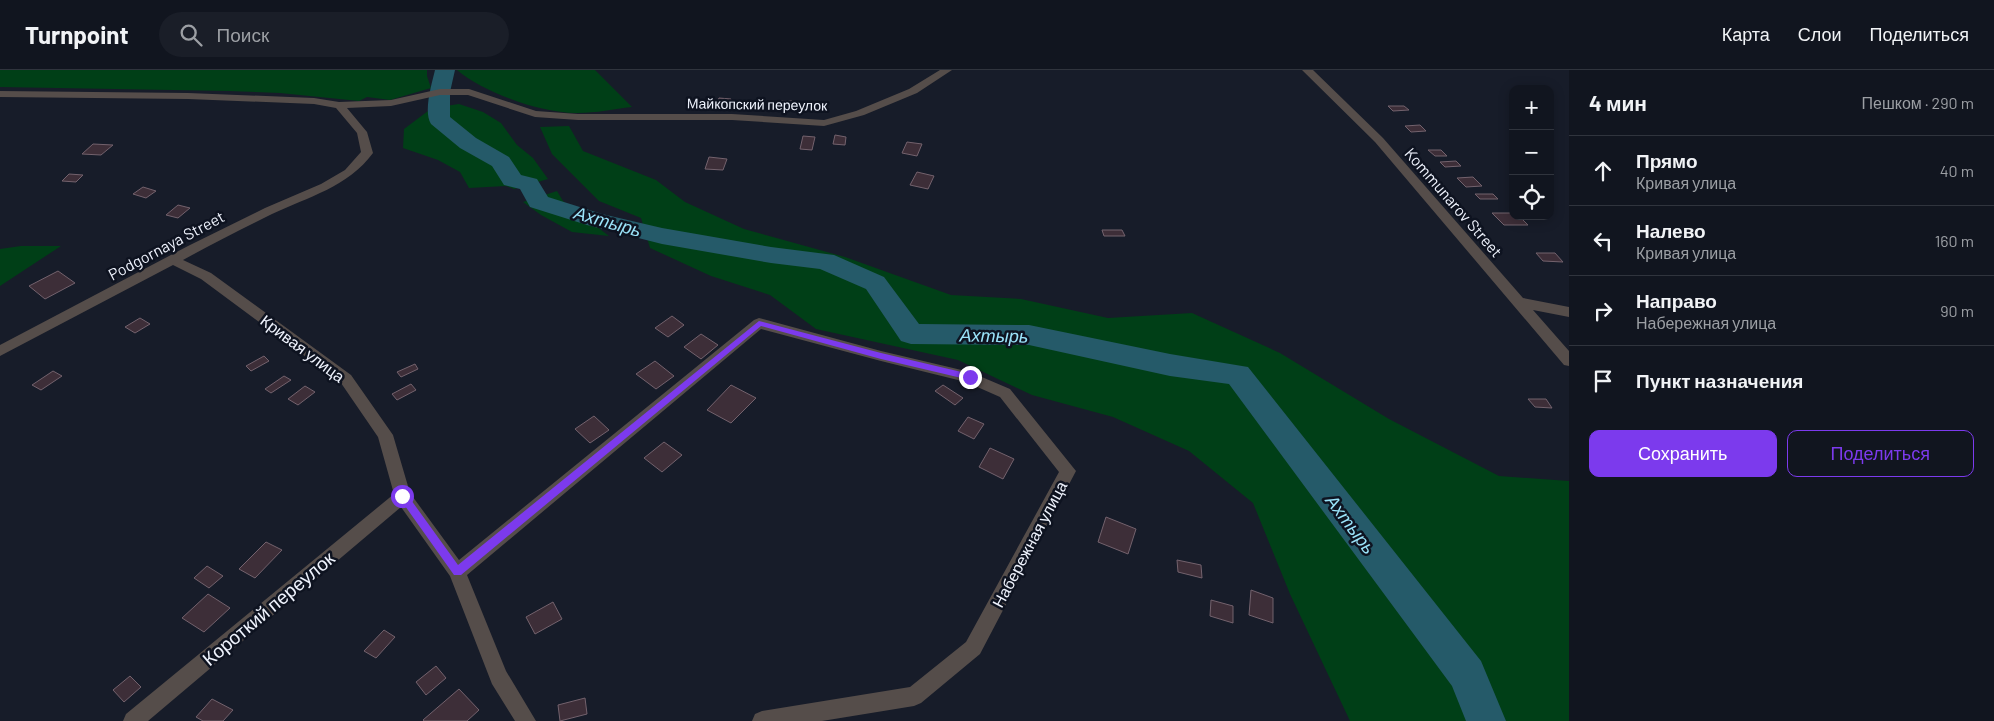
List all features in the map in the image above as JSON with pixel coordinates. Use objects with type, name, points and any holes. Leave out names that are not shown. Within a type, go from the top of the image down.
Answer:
[{"type":"street","name":"Майкопский переулок","points":[[0,94],[265,98],[314,100],[339,105],[391,103],[440,92],[469,92],[535,114],[578,118],[732,117],[824,123],[860,113],[913,91],[947,70]]},
{"type":"street","name":"Kommunarov Street","points":[[1307,70],[1379,140],[1569,361]]},
{"type":"street","name":"Podgornaya Street","points":[[0,351],[268,211],[325,187],[349,172],[367,153],[362,132],[339,105]]},
{"type":"street","name":"Кривая улица","points":[[173,260],[206,276],[346,379],[385,434],[402,496],[457,572],[499,677],[526,721]]},
{"type":"street","points":[[1518,302],[1569,312]]},
{"type":"street","name":"Набережная улица","points":[[457,572],[759,323],[881,356],[970,377],[1005,393],[1068,471],[973,648],[914,696],[762,721]]},
{"type":"street","name":"Короткий переулок","points":[[133,721],[402,496]]},
{"type":"green space","points":[[0,70],[427,70],[431,88],[390,100],[367,97],[359,101],[280,93],[229,91],[0,87]]},
{"type":"green space","points":[[457,70],[595,70],[632,107],[585,113],[548,110],[531,106],[482,87]]},
{"type":"green space","points":[[459,104],[483,112],[501,123],[517,145],[533,158],[548,179],[514,189],[506,186],[469,188],[460,172],[438,160],[403,148],[404,129],[432,108]]},
{"type":"green space","points":[[569,126],[583,151],[656,180],[685,202],[744,229],[845,257],[951,295],[1021,299],[1108,318],[1192,313],[1280,353],[1389,419],[1499,476],[1569,481],[1569,721],[1350,721],[1290,594],[1253,503],[1189,451],[1113,417],[1032,395],[958,360],[816,329],[770,295],[711,276],[650,248],[641,218],[599,201],[552,154],[540,127]]},
{"type":"green space","points":[[557,191],[563,201],[609,236],[572,232],[541,215],[523,202]]},
{"type":"green space","points":[[21,246],[61,246],[0,286],[0,249]]},
{"type":"building","points":[[719,98],[731,99],[728,106],[716,105]]},
{"type":"building","points":[[781,101],[792,101],[792,109],[780,109]]},
{"type":"building","points":[[1388,106],[1404,106],[1409,110],[1393,111]]},
{"type":"building","points":[[1420,125],[1426,131],[1411,132],[1405,126]]},
{"type":"building","points":[[835,135],[846,137],[845,145],[833,144]]},
{"type":"building","points":[[803,136],[815,137],[812,150],[800,149]]},
{"type":"building","points":[[907,142],[922,144],[917,156],[902,153]]},
{"type":"building","points":[[93,144],[113,145],[101,155],[82,154]]},
{"type":"building","points":[[1428,150],[1441,150],[1447,156],[1435,156]]},
{"type":"building","points":[[709,157],[727,159],[723,170],[705,169]]},
{"type":"building","points":[[1456,161],[1461,166],[1445,167],[1440,162]]},
{"type":"building","points":[[917,172],[934,176],[928,189],[910,185]]},
{"type":"building","points":[[69,174],[83,175],[76,182],[62,181]]},
{"type":"building","points":[[1473,177],[1482,186],[1466,187],[1457,178]]},
{"type":"building","points":[[143,187],[156,191],[146,198],[133,194]]},
{"type":"building","points":[[1475,194],[1493,194],[1498,199],[1480,199]]},
{"type":"building","points":[[178,205],[190,208],[178,218],[166,215]]},
{"type":"building","points":[[1492,213],[1509,213],[1509,220],[1523,220],[1528,225],[1504,225]]},
{"type":"building","points":[[1102,230],[1122,230],[1125,236],[1104,236]]},
{"type":"building","points":[[1536,253],[1555,253],[1563,262],[1543,261]]},
{"type":"building","points":[[58,271],[75,283],[45,299],[29,286]]},
{"type":"building","points":[[672,316],[684,325],[668,337],[655,328]]},
{"type":"building","points":[[140,318],[150,324],[135,333],[125,327]]},
{"type":"building","points":[[701,334],[718,345],[701,359],[684,347]]},
{"type":"building","points":[[264,356],[269,361],[251,371],[246,366]]},
{"type":"building","points":[[655,361],[674,376],[656,389],[636,374]]},
{"type":"building","points":[[415,364],[418,369],[401,377],[397,372]]},
{"type":"building","points":[[53,371],[62,376],[41,390],[32,385]]},
{"type":"building","points":[[284,376],[291,380],[271,393],[265,389]]},
{"type":"building","points":[[411,384],[416,390],[397,400],[392,394]]},
{"type":"building","points":[[731,385],[756,398],[731,423],[707,410]]},
{"type":"building","points":[[943,385],[963,398],[955,405],[935,391]]},
{"type":"building","points":[[305,386],[315,392],[298,405],[288,399]]},
{"type":"building","points":[[1528,399],[1546,399],[1552,408],[1535,407]]},
{"type":"building","points":[[594,416],[609,430],[590,443],[575,429]]},
{"type":"building","points":[[968,417],[984,424],[974,439],[958,431]]},
{"type":"building","points":[[664,442],[682,455],[662,472],[644,458]]},
{"type":"building","points":[[990,448],[1014,459],[1003,479],[979,467]]},
{"type":"building","points":[[1106,517],[1136,529],[1128,554],[1098,542]]},
{"type":"building","points":[[266,542],[282,550],[255,578],[239,569]]},
{"type":"building","points":[[1177,560],[1201,565],[1202,578],[1178,572]]},
{"type":"building","points":[[207,566],[223,576],[209,588],[194,578]]},
{"type":"building","points":[[1251,590],[1273,598],[1273,623],[1249,615]]},
{"type":"building","points":[[208,594],[230,608],[204,632],[182,618]]},
{"type":"building","points":[[1211,600],[1233,606],[1233,623],[1210,616]]},
{"type":"building","points":[[553,602],[562,619],[535,634],[526,617]]},
{"type":"building","points":[[384,630],[395,637],[376,658],[364,651]]},
{"type":"building","points":[[436,666],[446,678],[426,695],[416,682]]},
{"type":"building","points":[[130,676],[141,687],[124,702],[113,690]]},
{"type":"building","points":[[459,689],[479,710],[467,721],[423,720]]},
{"type":"building","points":[[585,698],[587,714],[560,721],[558,705]]},
{"type":"building","points":[[212,699],[233,710],[223,721],[203,721],[196,717]]},
{"type":"waterway","name":"Ахтырь","points":[[445,70],[440,92],[439,119],[468,143],[501,162],[512,180],[529,184],[539,202],[596,220],[662,236],[771,255],[825,261],[875,283],[911,334],[1029,335],[1170,365],[1238,375],[1467,674],[1486,721]]},
{"type":"route","points":[[402,496],[457,572],[759,323],[881,356],[970,377]]}]
